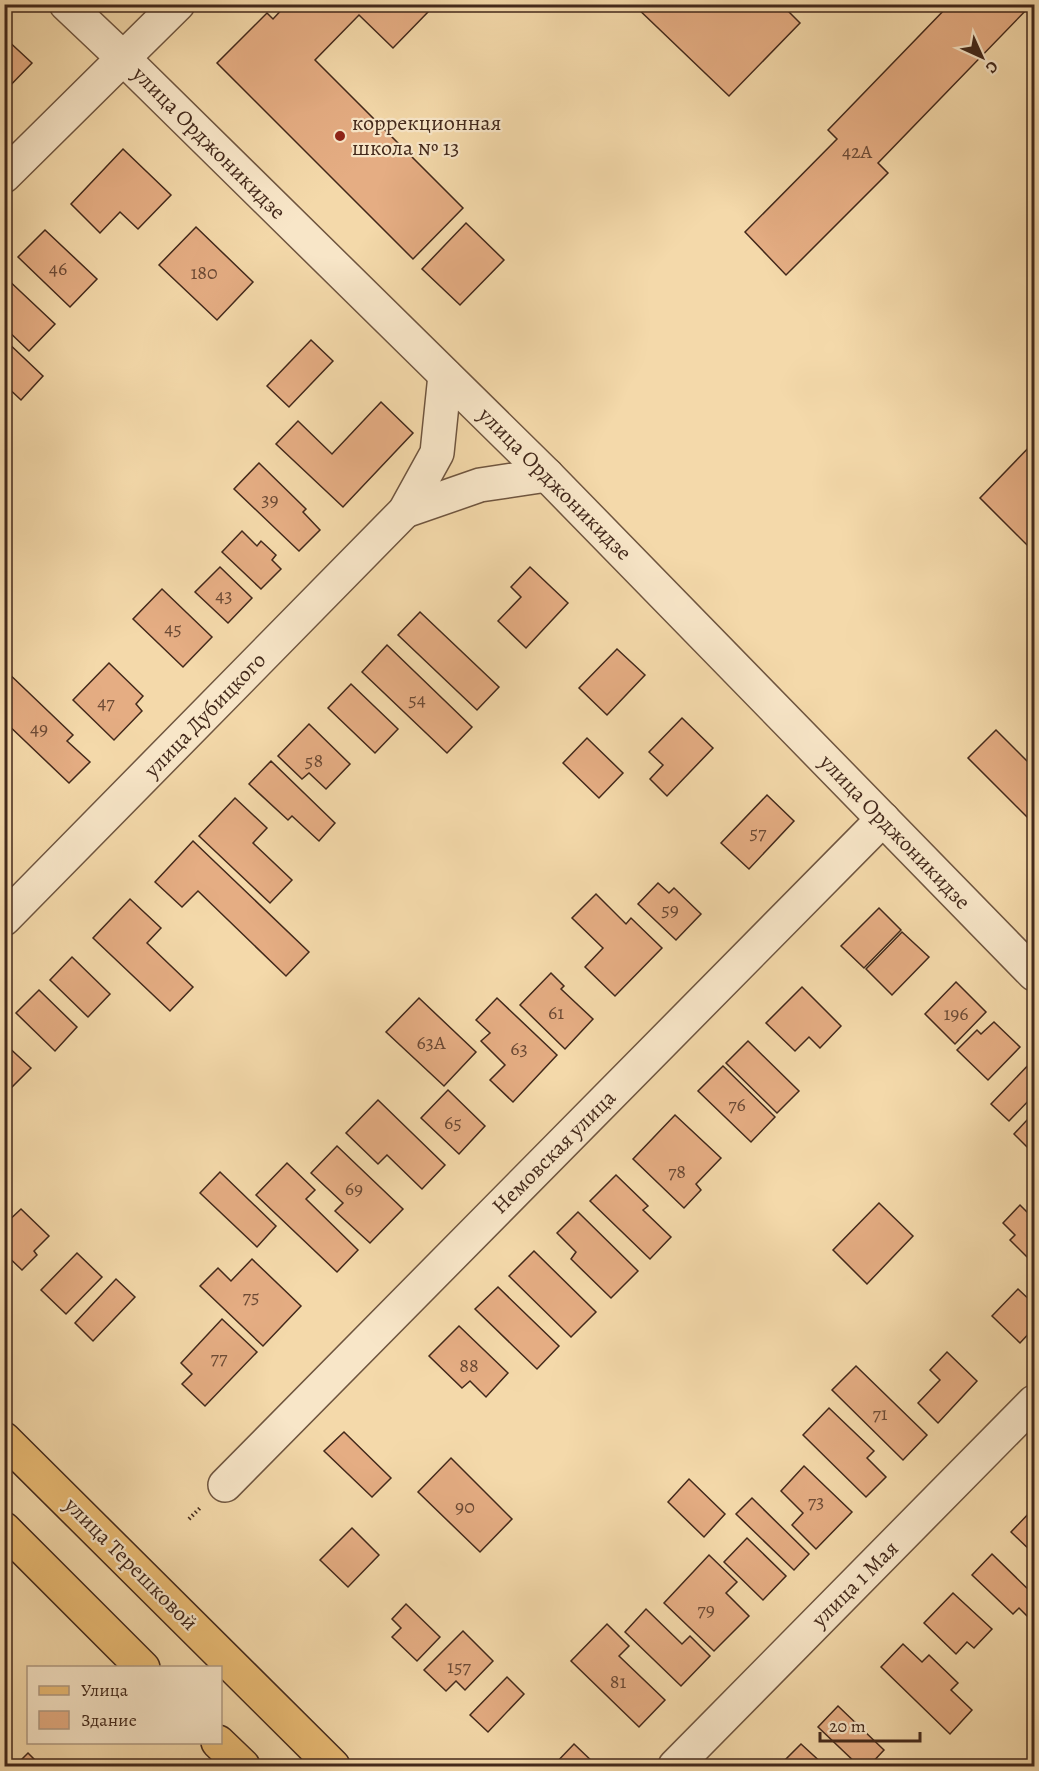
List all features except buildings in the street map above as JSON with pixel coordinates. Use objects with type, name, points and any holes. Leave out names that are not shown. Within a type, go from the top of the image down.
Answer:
[{"type":"main road","name":"улица Терешковой","points":[[4,1439],[333,1767]]},
{"type":"main road","points":[[4,1529],[141,1666]]},
{"type":"main road","points":[[220,1744],[243,1767]]},
{"type":"street","name":"улица Орджоникидзе","points":[[66,4],[547,475],[1035,974]]},
{"type":"street","points":[[4,176],[178,4]]},
{"type":"street","name":"улица Дубицкого","points":[[4,919],[405,511],[437,453],[446,375]]},
{"type":"street","name":"улица Дубицкого","points":[[405,511],[480,485],[547,475]]},
{"type":"street","name":"Немовская улица","points":[[225,1485],[883,819]]},
{"type":"street","name":"улица 1 Мая","points":[[675,1767],[1035,1402]]},
{"type":"place","name":"коррекционная школа № 13","points":[[340,136]]}]
